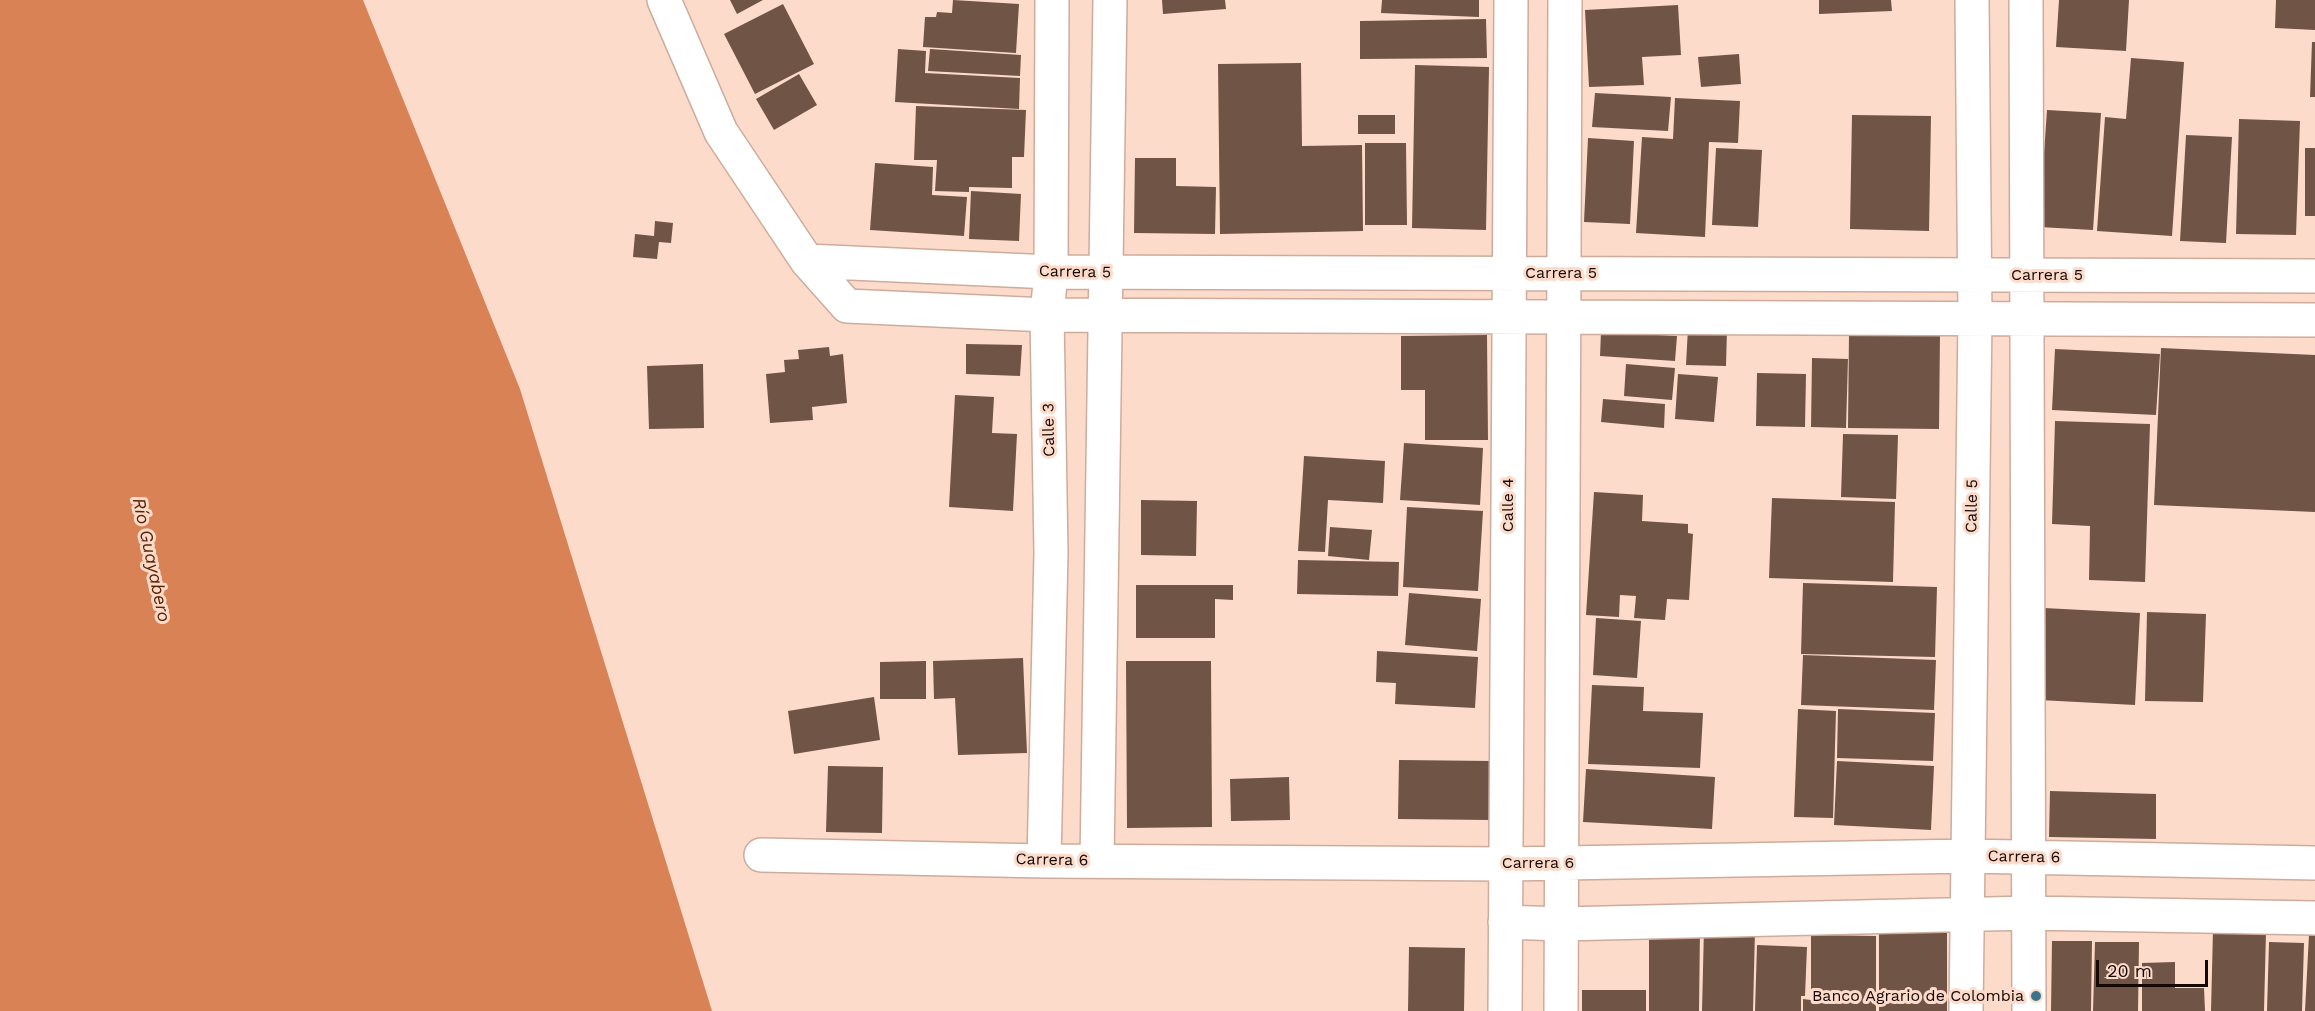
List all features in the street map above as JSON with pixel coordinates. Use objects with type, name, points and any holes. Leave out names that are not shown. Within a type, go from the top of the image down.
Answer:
[{"type":"street","points":[[664,0],[721,132],[807,261],[847,306],[1047,315],[2315,320]]},
{"type":"street","name":"Calle 3","points":[[1044,861],[1051,553],[1047,315],[1051,272],[1052,0]]},
{"type":"street","points":[[1097,861],[1110,0]]},
{"type":"street","name":"Calle 4","points":[[1506,1011],[1511,0]]},
{"type":"street","points":[[1561,1011],[1565,0]]},
{"type":"street","name":"Calle 5","points":[[1966,1011],[1975,318],[1972,0]]},
{"type":"street","points":[[2026,0],[2030,1011]]},
{"type":"street","name":"Carrera 5","points":[[807,261],[1051,272],[2315,276]]},
{"type":"street","name":"Carrera 6","points":[[761,855],[1044,861],[1506,864],[1968,856],[2315,863]]},
{"type":"street","points":[[1505,922],[1562,924],[2030,913],[2315,918]]},
{"type":"water","name":"Río Guayabero","points":[[0,0],[363,0],[520,389],[712,1011],[0,1011]]},
{"type":"building","points":[[730,0],[763,0],[737,14]]},
{"type":"building","points":[[953,0],[1019,4],[1016,53],[923,47],[925,17],[936,17],[937,12],[952,13]]},
{"type":"building","points":[[1162,0],[1225,0],[1226,9],[1163,14]]},
{"type":"building","points":[[1382,0],[1479,0],[1479,17],[1381,13]]},
{"type":"building","points":[[1819,0],[1891,0],[1892,11],[1819,14]]},
{"type":"building","points":[[2059,0],[2129,0],[2126,51],[2056,47]]},
{"type":"building","points":[[2276,0],[2315,0],[2315,30],[2275,28]]},
{"type":"building","points":[[783,4],[814,64],[755,94],[724,34]]},
{"type":"building","points":[[1678,5],[1681,55],[1642,57],[1644,85],[1589,87],[1585,10]]},
{"type":"building","points":[[1486,19],[1487,58],[1360,59],[1360,21]]},
{"type":"building","points":[[2312,42],[2315,42],[2315,97],[2310,97]]},
{"type":"building","points":[[898,49],[926,51],[925,73],[1020,78],[1019,109],[895,102]]},
{"type":"building","points":[[930,49],[1021,55],[1020,76],[928,71]]},
{"type":"building","points":[[1739,54],[1741,84],[1701,87],[1698,57]]},
{"type":"building","points":[[2131,58],[2184,62],[2172,236],[2097,231],[2105,117],[2126,119]]},
{"type":"building","points":[[1301,63],[1302,146],[1362,145],[1363,231],[1220,234],[1218,64]]},
{"type":"building","points":[[1415,65],[1489,67],[1486,230],[1412,228]]},
{"type":"building","points":[[799,74],[817,105],[774,130],[756,99]]},
{"type":"building","points":[[1595,93],[1671,97],[1668,131],[1592,127]]},
{"type":"building","points":[[1675,98],[1740,101],[1738,143],[1709,142],[1705,237],[1636,233],[1642,137],[1673,139]]},
{"type":"building","points":[[916,106],[1026,110],[1024,157],[1012,157],[1012,188],[969,187],[969,192],[935,191],[937,160],[914,160]]},
{"type":"building","points":[[2047,110],[2101,113],[2093,230],[2039,227]]},
{"type":"building","points":[[1358,115],[1395,115],[1395,134],[1358,134]]},
{"type":"building","points":[[1852,115],[1931,116],[1929,231],[1850,229]]},
{"type":"building","points":[[2239,119],[2300,121],[2296,235],[2236,234]]},
{"type":"building","points":[[2186,135],[2232,137],[2226,243],[2180,241]]},
{"type":"building","points":[[1588,138],[1634,141],[1630,224],[1584,222]]},
{"type":"building","points":[[1365,143],[1406,143],[1407,225],[1365,225]]},
{"type":"building","points":[[1716,148],[1762,150],[1758,227],[1712,225]]},
{"type":"building","points":[[2305,148],[2315,148],[2315,216],[2305,216]]},
{"type":"building","points":[[1135,158],[1176,158],[1176,186],[1216,187],[1215,234],[1134,233]]},
{"type":"building","points":[[875,163],[933,167],[932,195],[967,197],[964,236],[870,230]]},
{"type":"building","points":[[971,191],[1021,194],[1019,241],[969,239]]},
{"type":"building","points":[[655,221],[673,223],[671,243],[659,242],[657,259],[633,257],[635,234],[654,236]]},
{"type":"building","points":[[1688,328],[1727,329],[1726,366],[1686,365]]},
{"type":"building","points":[[1601,332],[1677,336],[1675,361],[1600,356]]},
{"type":"building","points":[[1849,333],[1940,334],[1939,429],[1848,428]]},
{"type":"building","points":[[1487,335],[1488,440],[1425,440],[1425,390],[1401,390],[1401,336]]},
{"type":"building","points":[[966,344],[1022,345],[1020,376],[966,374]]},
{"type":"building","points":[[829,347],[830,356],[843,354],[847,403],[812,407],[813,420],[770,423],[766,374],[785,372],[784,360],[799,359],[798,350]]},
{"type":"building","points":[[2161,348],[2315,355],[2315,512],[2154,505]]},
{"type":"building","points":[[2055,349],[2160,354],[2156,415],[2052,410]]},
{"type":"building","points":[[1812,358],[1848,359],[1846,428],[1811,427]]},
{"type":"building","points":[[703,364],[704,428],[649,429],[647,366]]},
{"type":"building","points":[[1626,364],[1675,368],[1672,400],[1624,396]]},
{"type":"building","points":[[1757,373],[1806,374],[1805,427],[1756,426]]},
{"type":"building","points":[[1678,374],[1718,377],[1714,422],[1675,419]]},
{"type":"building","points":[[955,395],[994,397],[992,433],[1017,434],[1013,511],[949,507]]},
{"type":"building","points":[[1603,399],[1665,404],[1664,428],[1601,422]]},
{"type":"building","points":[[2055,421],[2150,424],[2145,582],[2089,580],[2090,526],[2052,524]]},
{"type":"building","points":[[1843,434],[1898,435],[1896,499],[1841,497]]},
{"type":"building","points":[[1404,443],[1483,448],[1480,505],[1400,500]]},
{"type":"building","points":[[1304,456],[1385,461],[1383,503],[1328,500],[1325,552],[1298,551]]},
{"type":"building","points":[[1594,492],[1643,495],[1642,521],[1688,524],[1688,533],[1693,534],[1689,600],[1667,599],[1665,620],[1634,618],[1636,596],[1620,595],[1619,617],[1586,615]]},
{"type":"building","points":[[1772,498],[1895,502],[1893,582],[1769,578]]},
{"type":"building","points":[[1141,500],[1197,501],[1196,556],[1141,555]]},
{"type":"building","points":[[1407,507],[1483,511],[1478,591],[1403,587]]},
{"type":"building","points":[[1330,527],[1372,530],[1369,560],[1328,556]]},
{"type":"building","points":[[1298,560],[1399,562],[1398,596],[1297,594]]},
{"type":"building","points":[[1803,583],[1937,587],[1935,657],[1801,654]]},
{"type":"building","points":[[1136,585],[1233,585],[1233,600],[1215,599],[1215,638],[1136,638]]},
{"type":"building","points":[[1409,593],[1481,599],[1477,651],[1405,645]]},
{"type":"building","points":[[2044,608],[2140,613],[2135,705],[2039,700]]},
{"type":"building","points":[[2147,612],[2206,614],[2203,702],[2145,701]]},
{"type":"building","points":[[1596,618],[1641,621],[1637,678],[1593,675]]},
{"type":"building","points":[[1377,651],[1478,657],[1475,708],[1395,704],[1396,683],[1376,682]]},
{"type":"building","points":[[1803,655],[1936,660],[1934,710],[1801,705]]},
{"type":"building","points":[[1023,658],[1027,753],[958,755],[955,698],[934,699],[933,661]]},
{"type":"building","points":[[926,661],[926,699],[880,699],[880,662]]},
{"type":"building","points":[[1126,661],[1211,661],[1212,827],[1127,828]]},
{"type":"building","points":[[1592,685],[1644,687],[1643,711],[1703,713],[1700,768],[1588,764]]},
{"type":"building","points":[[874,697],[880,740],[794,754],[788,711]]},
{"type":"building","points":[[1798,709],[1836,711],[1833,818],[1794,817]]},
{"type":"building","points":[[1838,709],[1935,713],[1933,761],[1837,758]]},
{"type":"building","points":[[1399,760],[1491,761],[1490,820],[1398,819]]},
{"type":"building","points":[[1837,761],[1934,766],[1931,830],[1834,825]]},
{"type":"building","points":[[828,766],[883,767],[882,833],[826,832]]},
{"type":"building","points":[[1586,769],[1715,777],[1712,829],[1583,822]]},
{"type":"building","points":[[1289,777],[1290,820],[1231,821],[1230,779]]},
{"type":"building","points":[[2050,791],[2156,794],[2156,839],[2049,837]]},
{"type":"building","points":[[1649,927],[1700,928],[1699,1011],[1649,1011]]},
{"type":"building","points":[[1704,928],[1755,930],[1753,1011],[1702,1011]]},
{"type":"building","points":[[2213,930],[2266,932],[2264,1011],[2211,1011]]},
{"type":"building","points":[[1947,931],[1947,1011],[1879,1011],[1879,932]]},
{"type":"building","points":[[1811,935],[1876,936],[1876,1011],[1803,1011],[1803,999],[1811,1000]]},
{"type":"building","points":[[2309,935],[2315,936],[2315,1011],[2305,1011]]},
{"type":"building","points":[[2052,941],[2092,941],[2091,1011],[2051,1011]]},
{"type":"building","points":[[2095,942],[2139,942],[2138,1011],[2093,1011]]},
{"type":"building","points":[[2269,942],[2304,943],[2302,1011],[2267,1011]]},
{"type":"building","points":[[1757,945],[1807,947],[1805,996],[1801,996],[1801,1011],[1755,1011]]},
{"type":"building","points":[[1409,947],[1465,948],[1464,1011],[1408,1011]]},
{"type":"building","points":[[2175,962],[2175,988],[2204,988],[2205,1011],[2142,1011],[2142,963]]},
{"type":"building","points":[[1582,990],[1646,990],[1646,1011],[1582,1011]]},
{"type":"place","name":"Banco Agrario de Colombia","points":[[2036,996]]}]
